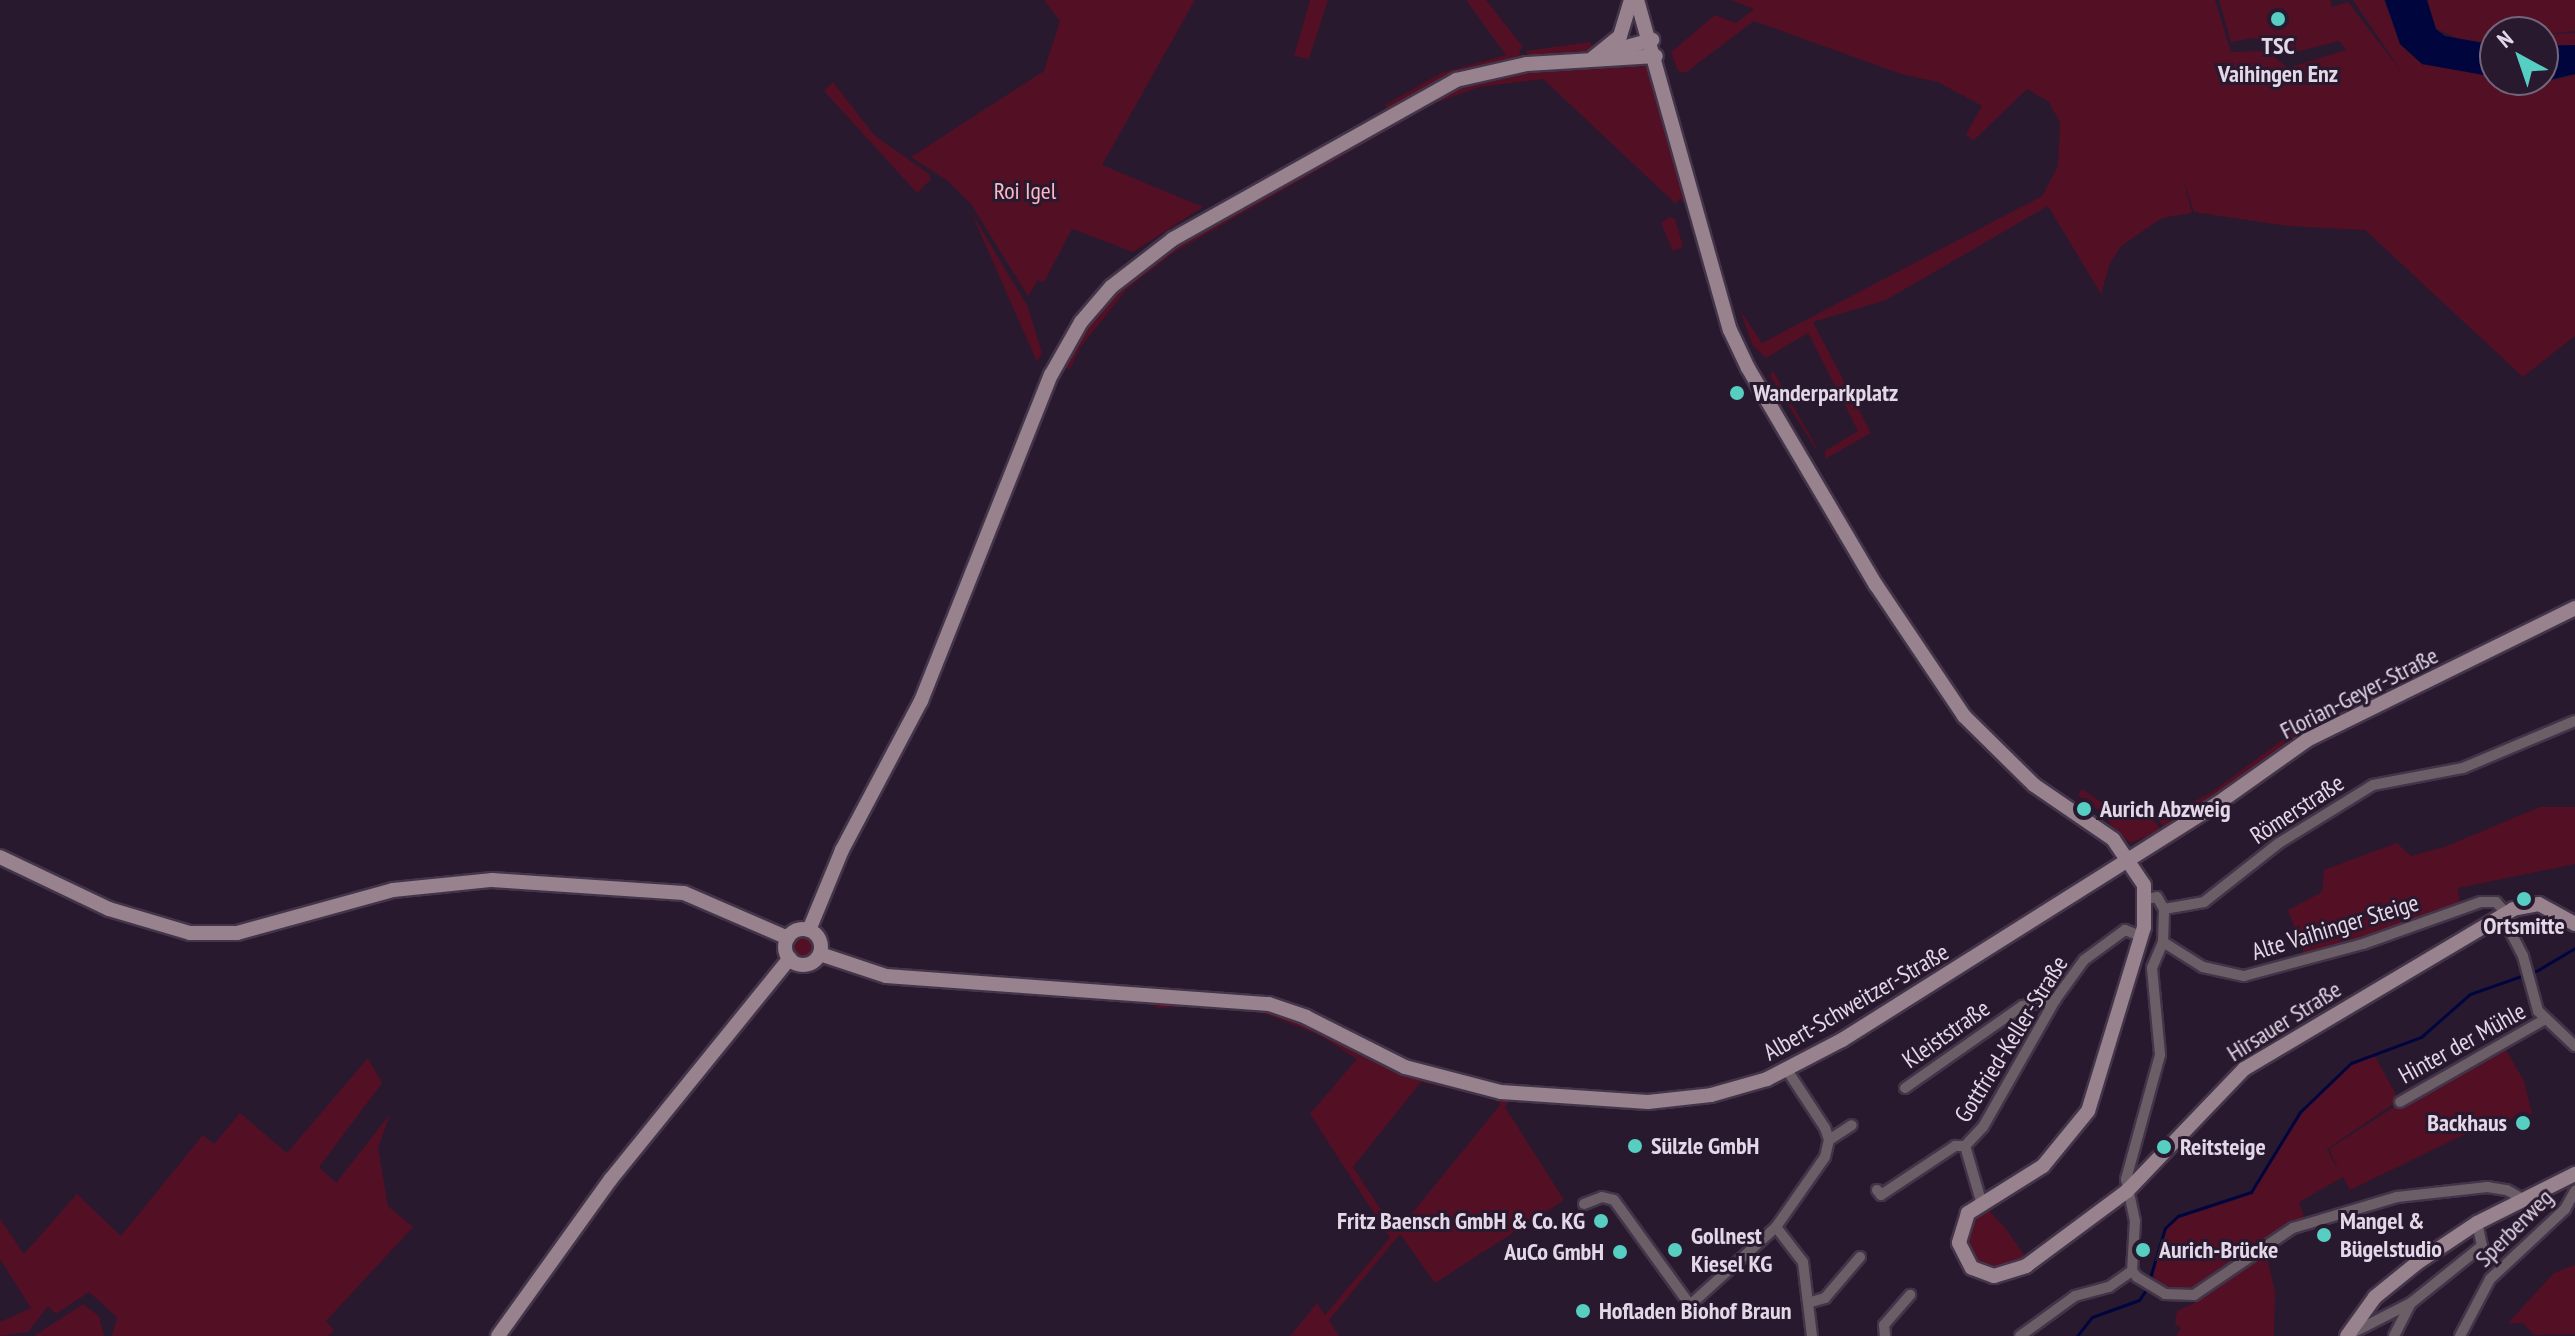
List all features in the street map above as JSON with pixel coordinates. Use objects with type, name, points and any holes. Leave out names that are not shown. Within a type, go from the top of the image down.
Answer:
[{"type":"main road","points":[[1593,58],[1620,36],[1631,0]]},
{"type":"main road","points":[[1637,0],[1652,40],[1730,330],[1755,381],[1876,585],[1964,716],[2034,785],[2106,834],[2130,858]]},
{"type":"main road","points":[[1593,58],[1652,40]]},
{"type":"main road","points":[[0,857],[109,909],[190,933],[237,933],[393,890],[492,880],[684,893],[788,938],[809,930],[842,850],[921,701],[1051,375],[1095,304],[1124,274],[1164,245],[1433,90],[1501,67],[1593,58],[1656,56]]},
{"type":"main road","name":"Florian-Geyer-Straße","points":[[2130,858],[2319,733],[2575,608]]},
{"type":"main road","name":"Hirsauer Straße","points":[[2130,858],[2146,899],[2141,936],[2114,1011],[2098,1085],[2082,1120],[2043,1166],[1981,1201],[1961,1224],[1959,1243],[1972,1268],[1994,1276],[2026,1266],[2127,1191],[2244,1069],[2504,914],[2539,904],[2575,924]]},
{"type":"main road","name":"Albert-Schweitzer-Straße","points":[[820,954],[857,970],[899,977],[1269,1004],[1306,1017],[1391,1062],[1481,1088],[1540,1096],[1668,1101],[1729,1091],[1787,1070],[1922,992],[2130,858]]},
{"type":"main road","points":[[790,958],[808,964],[820,954],[820,940],[809,930]]},
{"type":"main road","points":[[498,1336],[611,1179],[790,958],[788,938]]},
{"type":"main road","points":[[2350,1334],[2391,1283],[2477,1223],[2574,1180]]},
{"type":"street","name":"Römerstraße","points":[[2164,909],[2204,902],[2279,843],[2373,785],[2463,768],[2575,721]]},
{"type":"street","points":[[2134,1274],[2135,1221],[2127,1191],[2134,1134],[2160,1055],[2152,968],[2163,942],[2164,909],[2157,897],[2146,899]]},
{"type":"street","name":"Alte Vaihinger Steige","points":[[2163,942],[2203,967],[2244,976],[2363,944],[2481,902],[2496,902],[2504,914]]},
{"type":"street","points":[[2504,914],[2544,1020],[2575,1046]]},
{"type":"street","name":"Gottfried-Keller-Straße","points":[[1981,1201],[1965,1146],[1983,1127],[2055,1000],[2104,942],[2125,930],[2141,936]]},
{"type":"street","name":"Kleiststraße","points":[[1905,1088],[2022,1006],[2055,1000]]},
{"type":"street","name":"Hinter der Mühle","points":[[2400,1102],[2544,1020]]},
{"type":"street","points":[[1787,1070],[1829,1140]]},
{"type":"street","points":[[1584,1204],[1602,1197],[1614,1200],[1690,1305],[1776,1227],[1820,1167],[1829,1140],[1852,1125]]},
{"type":"street","points":[[1877,1190],[1881,1195],[1955,1146],[1965,1146]]},
{"type":"street","name":"Sperberweg","points":[[2460,1336],[2490,1279],[2565,1209],[2574,1180]]},
{"type":"street","points":[[2134,1274],[2165,1294],[2194,1295],[2293,1228],[2387,1199],[2487,1187],[2524,1200]]},
{"type":"street","points":[[2350,1334],[2411,1303],[2482,1246],[2477,1223]]},
{"type":"street","points":[[1776,1227],[1803,1262],[1811,1302],[1812,1336]]},
{"type":"street","points":[[1811,1302],[1825,1298],[1860,1257]]},
{"type":"street","points":[[2020,1336],[2075,1296],[2109,1287],[2134,1274]]},
{"type":"street","points":[[1885,1336],[1884,1325],[1910,1295]]},
{"type":"street","points":[[2394,1336],[2411,1303]]},
{"type":"green space","name":"Roi Igel","points":[[1044,0],[1195,0],[1102,165],[1203,207],[1133,252],[1072,229],[1044,282],[1038,280],[1028,296],[971,204],[948,181],[911,157],[1044,71],[1060,21]]},
{"type":"green space","points":[[1310,0],[1328,0],[1309,59],[1294,56]]},
{"type":"green space","points":[[1466,0],[1486,0],[1523,47],[1519,50],[1523,61],[1442,81],[1388,110],[1385,105],[1441,73],[1506,55]]},
{"type":"green space","points":[[1621,0],[1627,0],[1622,28],[1592,53],[1528,56],[1526,51],[1589,42],[1594,46],[1614,28]]},
{"type":"green space","points":[[1731,0],[2215,0],[2231,52],[2267,51],[2288,68],[2346,50],[2339,41],[2292,53],[2254,38],[2231,42],[2219,0],[2330,0],[2332,7],[2348,2],[2401,71],[2353,0],[2384,0],[2400,44],[2422,64],[2479,74],[2479,96],[2559,96],[2559,79],[2575,75],[2575,336],[2523,377],[2365,230],[2287,226],[2194,212],[2183,178],[2192,213],[2162,218],[2121,246],[2110,263],[2101,294],[2048,206],[1886,300],[1813,322],[1871,433],[1825,459],[1825,451],[1858,431],[1808,333],[1766,358],[1753,346],[1740,310],[1762,343],[2042,196],[2058,166],[2060,123],[2049,102],[2027,89],[1973,141],[1966,134],[1982,106],[1938,82],[1901,74],[1754,21],[1685,73],[1678,71],[1671,52],[1715,15],[1736,23],[1754,9]]},
{"type":"green space","points":[[2427,0],[2575,0],[2575,31],[2559,33],[2559,16],[2479,16],[2479,42],[2464,41],[2436,29]]},
{"type":"green space","points":[[2575,33],[2575,45],[2559,46],[2559,34]]},
{"type":"green space","points":[[1646,61],[1653,68],[1684,204],[1680,198],[1676,204],[1543,79],[1479,87],[1433,104],[1173,253],[1127,289],[1081,346],[1070,369],[1063,368],[1100,303],[1148,260],[1457,83],[1520,69]]},
{"type":"green space","points":[[833,82],[874,135],[929,174],[931,179],[917,193],[824,91]]},
{"type":"green space","points":[[971,212],[1028,307],[1042,353],[1037,362]]},
{"type":"green space","points":[[1669,217],[1675,219],[1683,247],[1673,251],[1661,223]]},
{"type":"green space","points":[[1757,370],[1764,375],[1811,461]]},
{"type":"green space","points":[[1773,371],[1816,446],[1816,449],[1770,376]]},
{"type":"green space","points":[[2296,730],[2301,739],[2165,829],[2152,811],[2185,806],[2212,792]]},
{"type":"green space","points":[[2082,789],[2111,809],[2148,812],[2161,830],[2131,843],[2113,831],[2106,815],[2078,796]]},
{"type":"green space","points":[[2540,807],[2575,807],[2575,864],[2458,888],[2460,905],[2305,956],[2288,910],[2322,892],[2324,870],[2397,843],[2411,856],[2444,847]]},
{"type":"green space","points":[[804,932],[810,933],[818,941],[818,953],[810,961],[804,962],[798,961],[790,953],[789,947],[790,941],[798,933]]},
{"type":"green space","points":[[1146,998],[1272,1007],[1374,1057],[1513,1096],[1505,1107],[1564,1200],[1435,1283],[1400,1234],[1329,1320],[1339,1336],[1290,1336],[1317,1303],[1325,1315],[1390,1238],[1310,1114],[1357,1059],[1321,1036],[1269,1015],[1224,1005],[1157,1008]],"holes":[[[1421,1082],[1496,1099],[1500,1105],[1396,1233],[1353,1167]]]},
{"type":"green space","points":[[2505,1048],[2524,1081],[2532,1114],[2484,1125],[2350,1190],[2343,1177],[2299,1202],[2306,1222],[2196,1288],[2174,1292],[2156,1286],[2153,1268],[2166,1229],[2179,1217],[2251,1192],[2301,1113],[2351,1064],[2373,1053],[2399,1100],[2327,1149],[2340,1174],[2329,1149],[2400,1103]]},
{"type":"green space","points":[[368,1058],[382,1083],[319,1167],[336,1183],[390,1114],[378,1148],[388,1206],[413,1227],[326,1321],[334,1330],[328,1336],[112,1336],[117,1317],[89,1292],[56,1314],[48,1306],[28,1332],[0,1336],[0,1322],[31,1308],[0,1259],[0,1219],[24,1254],[77,1194],[121,1236],[203,1135],[214,1144],[240,1113],[287,1153]]},
{"type":"green space","points":[[1984,1205],[2027,1259],[1999,1270],[1978,1264],[1966,1250],[1965,1227]]},
{"type":"green space","points":[[2265,1247],[2275,1293],[2274,1336],[2176,1336],[2181,1328],[2175,1324],[2177,1311],[2195,1303],[2195,1296]]},
{"type":"green space","points":[[2575,1265],[2575,1334],[2534,1335],[2523,1323],[2508,1323],[2554,1273]]},
{"type":"green space","points":[[83,1304],[99,1316],[104,1336],[34,1336]]},
{"type":"shaded area","points":[[2385,0],[2427,0],[2436,29],[2445,36],[2479,42],[2479,74],[2422,64],[2400,44]]},
{"type":"shaded area","points":[[2575,45],[2575,74],[2559,78],[2559,46]]},
{"type":"waterway","points":[[2149,1281],[2165,1228],[2178,1216],[2251,1192],[2300,1112],[2351,1063],[2421,1037],[2470,994],[2538,970],[2575,948]]},
{"type":"waterway","points":[[2077,1336],[2092,1317],[2139,1300],[2147,1288]]},
{"type":"place","name":"TSC Vaihingen Enz","points":[[2278,19]]},
{"type":"place","name":"Wanderparkplatz","points":[[1737,393]]},
{"type":"place","name":"Aurich Abzweig","points":[[2084,809]]},
{"type":"place","name":"Ortsmitte","points":[[2524,899]]},
{"type":"place","name":"Backhaus","points":[[2523,1123]]},
{"type":"place","name":"Sülzle GmbH","points":[[1635,1146]]},
{"type":"place","name":"Reitsteige","points":[[2164,1147]]},
{"type":"place","name":"Fritz Baensch GmbH & Co. KG","points":[[1601,1221]]},
{"type":"place","name":"Mangel & Bügelstudio","points":[[2324,1235]]},
{"type":"place","name":"Gollnest Kiesel KG","points":[[1675,1250]]},
{"type":"place","name":"Aurich-Brücke","points":[[2143,1250]]},
{"type":"place","name":"AuCo GmbH","points":[[1620,1252]]},
{"type":"place","name":"Hofladen Biohof Braun","points":[[1583,1311]]}]
